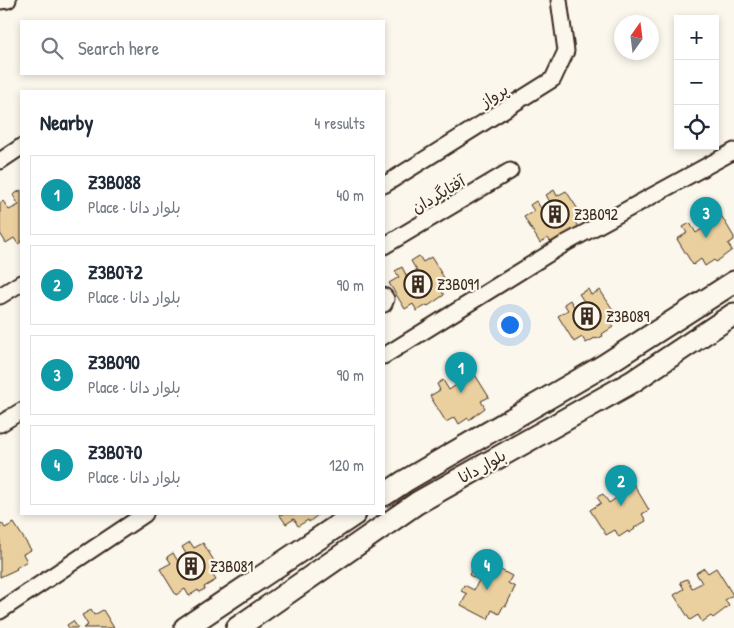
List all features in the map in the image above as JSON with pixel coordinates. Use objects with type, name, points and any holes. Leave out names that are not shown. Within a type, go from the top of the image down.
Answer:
[{"type":"street","points":[[0,1],[8,0]]},
{"type":"street","name":"پرواز","points":[[385,184],[553,79],[566,50],[559,0]]},
{"type":"street","points":[[0,161],[20,148]]},
{"type":"street","points":[[385,355],[566,243],[734,151]]},
{"type":"street","name":"آفتابگردان","points":[[385,245],[510,172]]},
{"type":"street","name":"بلوار دانا","points":[[385,494],[603,366],[734,282]]},
{"type":"street","points":[[0,296],[20,284]]},
{"type":"street","name":"بلوار دانا","points":[[237,628],[416,503],[632,382],[734,314]]},
{"type":"street","points":[[0,424],[20,412]]},
{"type":"street","points":[[0,611],[144,515]]},
{"type":"street","points":[[185,628],[354,515]]},
{"type":"building","name":"Z3B092","points":[[554,190],[557,196],[566,191],[583,217],[575,222],[579,228],[552,244],[548,238],[540,243],[524,217],[534,211],[530,205],[536,201],[543,211],[552,205],[546,195]]},
{"type":"building","points":[[20,191],[20,243],[18,244],[14,238],[6,243],[0,233],[0,203],[3,201],[9,210],[19,205],[13,195]]},
{"type":"building","points":[[707,212],[711,218],[719,212],[734,237],[734,240],[728,244],[732,250],[716,262],[714,260],[705,266],[701,259],[693,265],[677,239],[687,233],[683,227],[690,223],[696,233],[705,227],[699,217]]},
{"type":"building","name":"Z3B091","points":[[419,256],[423,262],[431,257],[448,284],[440,288],[444,295],[417,311],[413,304],[405,309],[389,283],[399,277],[395,271],[402,267],[407,277],[417,271],[411,261]]},
{"type":"building","name":"Z3B089","points":[[588,289],[591,295],[600,290],[617,316],[609,321],[613,327],[602,334],[603,336],[586,343],[582,337],[574,342],[558,316],[568,310],[564,304],[570,300],[576,310],[586,304],[579,294]]},
{"type":"building","points":[[460,369],[464,375],[472,370],[489,397],[481,401],[485,408],[469,420],[468,418],[459,424],[455,417],[446,422],[430,396],[440,390],[437,384],[443,380],[449,390],[458,384],[452,374]]},
{"type":"building","points":[[620,482],[624,488],[633,483],[649,510],[642,514],[646,521],[629,533],[628,531],[619,537],[615,530],[606,535],[590,510],[601,503],[597,497],[603,494],[609,503],[618,497],[612,488]]},
{"type":"building","points":[[280,515],[318,515],[309,522],[308,520],[298,526],[294,519],[286,524]]},
{"type":"building","points":[[2,523],[5,528],[14,523],[31,550],[23,554],[27,561],[17,569],[0,577],[0,524]]},
{"type":"building","name":"Z3B081","points":[[190,542],[194,548],[203,543],[219,569],[212,574],[216,580],[204,587],[205,589],[199,592],[198,590],[189,596],[185,589],[176,595],[160,569],[171,563],[167,557],[173,553],[179,563],[188,557],[182,547]]},
{"type":"building","points":[[484,561],[512,576],[508,583],[515,587],[506,606],[504,605],[499,614],[492,610],[488,619],[461,605],[467,594],[461,591],[464,585],[474,590],[479,580],[469,575],[473,566],[480,569]]},
{"type":"building","points":[[704,568],[708,573],[716,568],[733,595],[725,600],[729,606],[713,618],[711,616],[702,622],[698,615],[690,620],[674,595],[684,589],[680,582],[687,579],[692,588],[702,583],[696,573]]},
{"type":"building","points":[[91,610],[94,615],[103,610],[114,628],[83,628],[88,625],[82,615]]},
{"type":"building","points":[[73,621],[78,628],[69,628],[67,625]]},
{"type":"place","name":"Z3B092","points":[[555,214]]},
{"type":"place","name":"Z3B090","points":[[706,238]]},
{"type":"place","name":"Z3B091","points":[[418,284]]},
{"type":"place","name":"Z3B089","points":[[587,316]]},
{"type":"place","name":"Z3B088","points":[[461,393]]},
{"type":"place","name":"Z3B072","points":[[621,506]]},
{"type":"place","name":"Z3B081","points":[[191,566]]},
{"type":"place","name":"Z3B070","points":[[487,590]]}]
